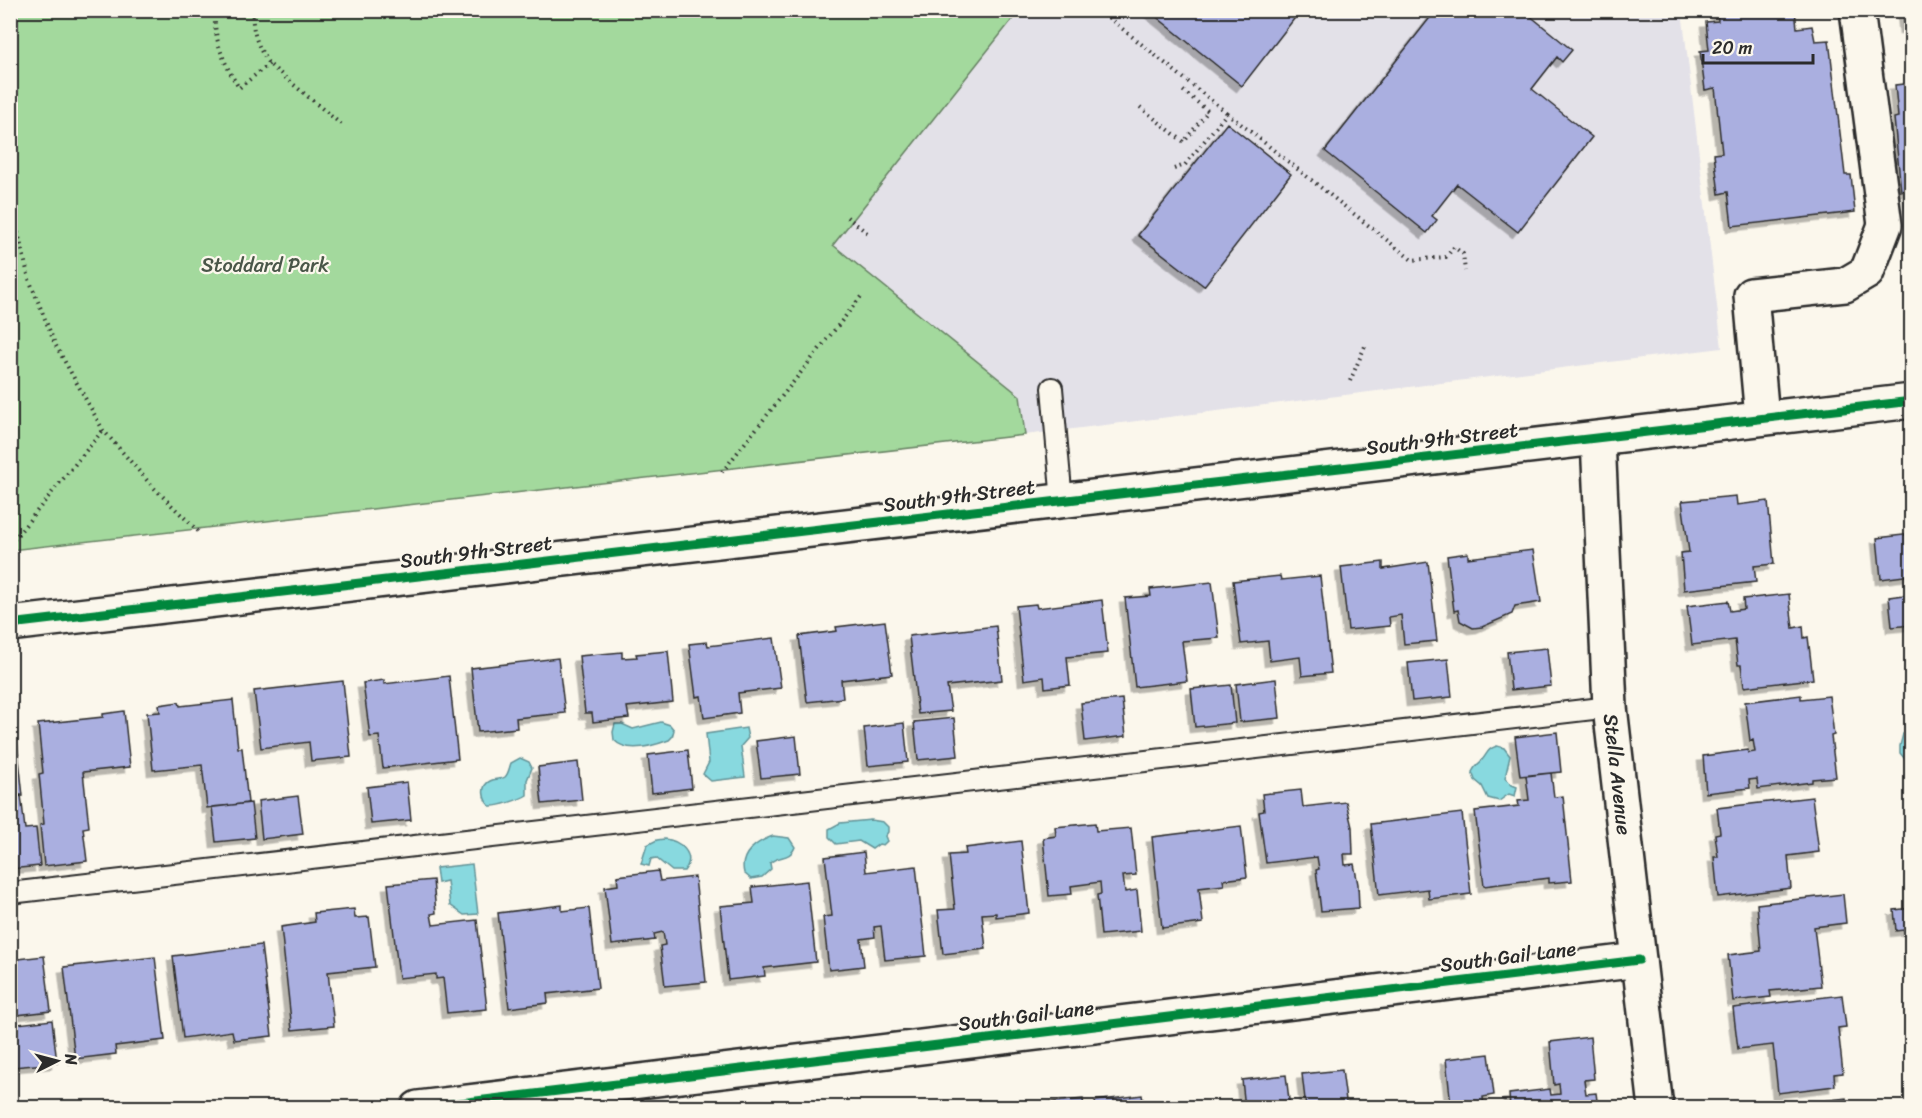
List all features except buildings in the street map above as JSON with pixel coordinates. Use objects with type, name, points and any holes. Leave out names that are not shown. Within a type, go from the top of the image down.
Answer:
[{"type":"street","points":[[1762,418],[1751,295],[1845,285],[1867,272],[1885,225],[1857,10]]},
{"type":"street","name":"South 9th Street","points":[[10,624],[1911,401]]},
{"type":"street","name":"Stella Avenue","points":[[1598,439],[1610,707],[1656,1107]]},
{"type":"street","name":"South Gail Lane","points":[[418,1107],[1639,960]]},
{"type":"lane","points":[[1052,388],[1062,502]]},
{"type":"lane","points":[[10,892],[1610,707]]},
{"type":"path","points":[[10,29],[14,10]]},
{"type":"path","points":[[215,10],[218,45],[225,65],[239,88],[269,64]]},
{"type":"path","points":[[253,10],[256,38],[269,64],[343,126]]},
{"type":"path","points":[[1099,10],[1412,260],[1446,256],[1454,247],[1463,254],[1465,271]]},
{"type":"path","points":[[1140,107],[1184,142],[1208,111],[1181,89]]},
{"type":"path","points":[[1174,169],[1185,165],[1227,112]]},
{"type":"path","points":[[10,190],[29,279],[55,344],[103,430],[152,486],[200,533]]},
{"type":"path","points":[[847,217],[870,235]]},
{"type":"path","points":[[722,472],[863,294]]},
{"type":"path","points":[[1350,381],[1366,344]]},
{"type":"path","points":[[10,544],[103,430]]},
{"type":"shaded area","points":[[1019,11],[1682,11],[1722,348],[1025,435],[1020,395],[833,245]]},
{"type":"green space","name":"Stoddard Park","points":[[10,11],[1019,11],[833,245],[1020,396],[1025,435],[11,550]]},
{"type":"water","points":[[661,722],[670,725],[674,730],[669,740],[633,748],[614,740],[615,724],[622,724],[633,729]]},
{"type":"water","points":[[746,728],[748,738],[741,746],[745,777],[711,781],[703,774],[709,762],[706,734]]},
{"type":"water","points":[[1911,728],[1912,792],[1909,764],[1900,753],[1903,734]]},
{"type":"water","points":[[1497,746],[1504,748],[1510,756],[1505,778],[1517,787],[1515,796],[1509,794],[1499,801],[1488,798],[1472,772],[1489,750]]},
{"type":"water","points":[[520,758],[529,762],[532,768],[527,780],[527,795],[520,799],[490,806],[484,797],[485,786],[492,780],[505,777],[511,763]]},
{"type":"water","points":[[871,820],[883,822],[888,827],[885,836],[887,841],[883,845],[879,844],[872,849],[859,841],[836,844],[829,837],[829,829],[840,823]]},
{"type":"water","points":[[773,836],[789,838],[795,847],[793,851],[770,863],[771,869],[762,877],[751,879],[744,873],[746,855],[755,845]]},
{"type":"water","points":[[664,839],[676,842],[685,849],[689,859],[684,871],[672,871],[656,858],[651,859],[649,866],[641,864],[647,845]]},
{"type":"water","points":[[472,864],[478,914],[464,915],[450,905],[447,881],[438,883],[436,868]]},
{"type":"cycle path","points":[[10,624],[1912,401]]},
{"type":"cycle path","points":[[418,1108],[1639,960]]}]
